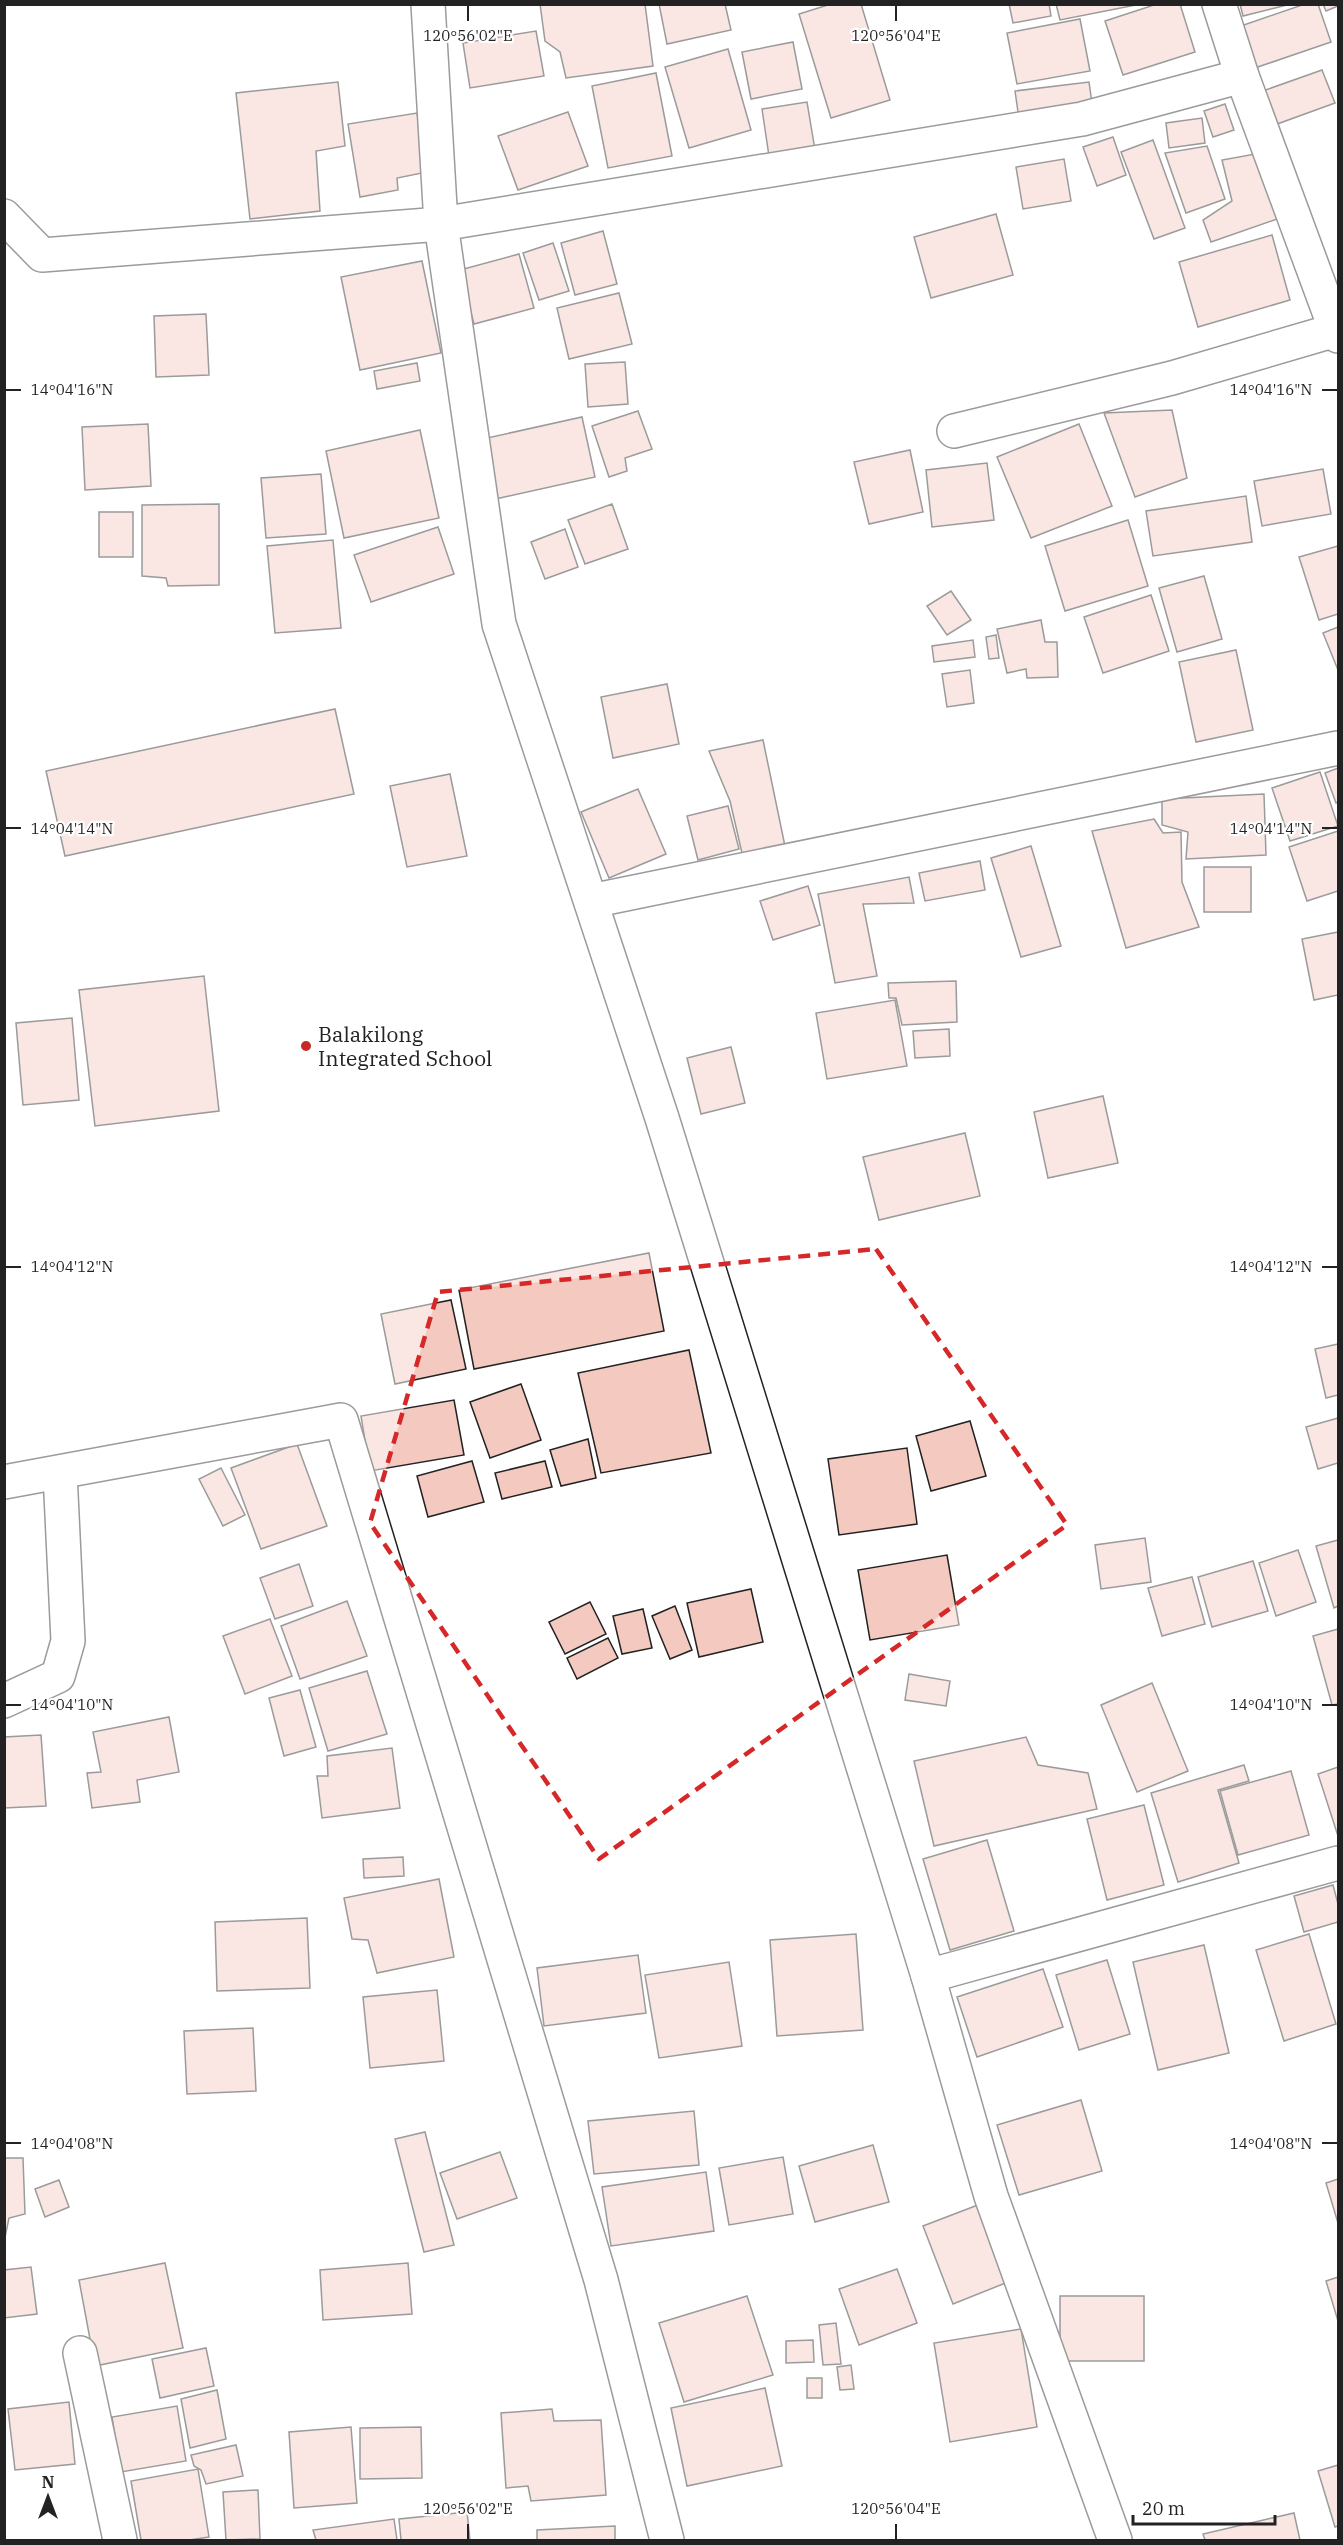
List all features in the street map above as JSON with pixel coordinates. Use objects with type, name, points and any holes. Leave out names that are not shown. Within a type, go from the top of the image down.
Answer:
[{"type":"street","points":[[428,4],[441,224],[499,624],[662,1118],[928,1976],[990,2196],[1115,2541]]},
{"type":"street","points":[[954,431],[1172,378],[1337,333],[1242,76],[1219,4]]},
{"type":"street","points":[[4,216],[42,255],[441,224],[1082,119],[1242,76]]},
{"type":"street","points":[[591,901],[1338,748]]},
{"type":"street","points":[[4,1482],[341,1420],[601,2280],[667,2541]]},
{"type":"street","points":[[4,1701],[58,1676],[68,1641],[60,1473]]},
{"type":"street","points":[[928,1976],[1338,1863]]},
{"type":"street","points":[[80,2353],[120,2541]]},
{"type":"highlighted area","points":[[876,1249],[1067,1525],[599,1859],[370,1523],[438,1292]]},
{"type":"building","points":[[540,4],[645,4],[653,66],[566,78],[560,52],[545,41]]},
{"type":"building","points":[[659,4],[725,4],[731,30],[667,44]]},
{"type":"building","points":[[831,4],[861,4],[890,100],[831,118],[799,14]]},
{"type":"building","points":[[1009,4],[1049,4],[1051,16],[1013,23]]},
{"type":"building","points":[[1056,4],[1141,4],[1060,20]]},
{"type":"building","points":[[1157,4],[1180,4],[1195,52],[1123,75],[1105,21]]},
{"type":"building","points":[[1240,4],[1291,4],[1243,16]]},
{"type":"building","points":[[1305,4],[1318,4],[1331,42],[1252,69],[1238,27]]},
{"type":"building","points":[[1323,4],[1338,4],[1338,6],[1326,11]]},
{"type":"building","points":[[1080,19],[1090,71],[1017,84],[1007,33]]},
{"type":"building","points":[[536,31],[544,76],[470,88],[463,43]]},
{"type":"building","points":[[793,42],[802,89],[751,99],[742,52]]},
{"type":"building","points":[[728,49],[751,130],[689,148],[665,67]]},
{"type":"building","points":[[1322,70],[1335,103],[1269,127],[1257,93]]},
{"type":"building","points":[[656,73],[672,156],[608,168],[592,86]]},
{"type":"building","points":[[338,82],[345,146],[316,151],[320,211],[250,219],[236,93]]},
{"type":"building","points":[[1089,82],[1093,110],[1019,119],[1015,91]]},
{"type":"building","points":[[807,102],[816,156],[770,163],[762,109]]},
{"type":"building","points":[[1225,104],[1234,130],[1213,137],[1204,111]]},
{"type":"building","points":[[568,112],[588,166],[518,190],[498,136]]},
{"type":"building","points":[[417,113],[427,172],[397,178],[398,190],[360,197],[348,124]]},
{"type":"building","points":[[1202,118],[1205,143],[1169,148],[1166,123]]},
{"type":"building","points":[[1113,137],[1126,175],[1097,186],[1083,147]]},
{"type":"building","points":[[1153,140],[1185,228],[1154,239],[1121,152]]},
{"type":"building","points":[[1207,146],[1225,199],[1186,213],[1165,153]]},
{"type":"building","points":[[1255,154],[1277,219],[1211,242],[1203,220],[1232,201],[1222,160]]},
{"type":"building","points":[[1064,159],[1071,201],[1023,209],[1016,167]]},
{"type":"building","points":[[996,214],[1013,275],[931,298],[914,237]]},
{"type":"building","points":[[603,231],[617,284],[575,295],[561,243]]},
{"type":"building","points":[[1272,235],[1290,300],[1198,327],[1179,262]]},
{"type":"building","points":[[553,243],[569,291],[539,300],[523,253]]},
{"type":"building","points":[[519,254],[534,308],[474,324],[460,270]]},
{"type":"building","points":[[422,261],[441,353],[360,370],[341,277]]},
{"type":"building","points":[[619,293],[632,344],[569,359],[557,308]]},
{"type":"building","points":[[206,314],[209,375],[156,377],[154,316]]},
{"type":"building","points":[[625,362],[628,404],[588,407],[585,364]]},
{"type":"building","points":[[417,363],[420,381],[377,389],[374,371]]},
{"type":"building","points":[[1172,410],[1187,478],[1135,497],[1104,413]]},
{"type":"building","points":[[638,411],[652,449],[625,458],[627,471],[609,477],[592,426]]},
{"type":"building","points":[[582,417],[595,477],[491,500],[478,440]]},
{"type":"building","points":[[148,424],[151,486],[85,490],[82,427]]},
{"type":"building","points":[[1079,424],[1112,506],[1031,538],[997,457]]},
{"type":"building","points":[[420,430],[439,518],[344,538],[326,451]]},
{"type":"building","points":[[910,450],[923,512],[869,524],[854,462]]},
{"type":"building","points":[[987,463],[994,520],[932,527],[926,470]]},
{"type":"building","points":[[1323,469],[1331,514],[1262,526],[1254,481]]},
{"type":"building","points":[[321,474],[326,534],[266,538],[261,478]]},
{"type":"building","points":[[1246,496],[1252,542],[1153,556],[1146,511]]},
{"type":"building","points":[[219,504],[219,585],[168,586],[166,578],[142,576],[142,505]]},
{"type":"building","points":[[612,504],[628,549],[585,564],[568,520]]},
{"type":"building","points":[[99,512],[133,512],[133,557],[99,557]]},
{"type":"building","points":[[1128,520],[1148,586],[1065,611],[1045,546]]},
{"type":"building","points":[[438,527],[454,574],[371,602],[354,555]]},
{"type":"building","points":[[565,529],[578,567],[545,579],[531,542]]},
{"type":"building","points":[[333,540],[341,628],[275,633],[267,546]]},
{"type":"building","points":[[1338,546],[1338,614],[1319,620],[1299,557]]},
{"type":"building","points":[[1204,576],[1222,639],[1177,652],[1159,588]]},
{"type":"building","points":[[951,591],[971,620],[947,635],[927,606]]},
{"type":"building","points":[[1151,595],[1169,651],[1103,673],[1084,617]]},
{"type":"building","points":[[1041,620],[1045,642],[1057,642],[1058,677],[1027,678],[1026,669],[1007,673],[997,629]]},
{"type":"building","points":[[1338,627],[1338,670],[1323,633]]},
{"type":"building","points":[[996,635],[999,658],[989,659],[986,637]]},
{"type":"building","points":[[973,640],[975,657],[934,662],[932,646]]},
{"type":"building","points":[[1236,650],[1253,730],[1196,742],[1179,662]]},
{"type":"building","points":[[970,670],[974,703],[947,707],[942,674]]},
{"type":"building","points":[[667,684],[679,744],[613,758],[601,697]]},
{"type":"building","points":[[335,709],[354,794],[65,856],[46,771]]},
{"type":"building","points":[[763,740],[786,851],[738,863],[742,853],[730,801],[709,751]]},
{"type":"building","points":[[1338,768],[1338,802],[1336,803],[1325,773]]},
{"type":"building","points":[[1320,772],[1338,826],[1290,841],[1272,788]]},
{"type":"building","points":[[450,774],[467,856],[407,867],[390,786]]},
{"type":"building","points":[[638,789],[666,854],[609,878],[581,812]]},
{"type":"building","points":[[1264,794],[1266,855],[1186,859],[1188,832],[1162,825],[1162,799]]},
{"type":"building","points":[[728,806],[739,849],[698,860],[687,816]]},
{"type":"building","points":[[1154,819],[1163,833],[1181,832],[1182,882],[1199,927],[1126,948],[1092,831]]},
{"type":"building","points":[[1338,831],[1338,891],[1307,901],[1289,847]]},
{"type":"building","points":[[1031,846],[1061,946],[1021,957],[991,858]]},
{"type":"building","points":[[980,861],[985,890],[925,901],[919,873]]},
{"type":"building","points":[[1204,867],[1251,867],[1251,912],[1204,912]]},
{"type":"building","points":[[909,877],[914,903],[863,904],[877,976],[835,983],[818,894]]},
{"type":"building","points":[[808,886],[820,925],[773,940],[760,901]]},
{"type":"building","points":[[1338,932],[1338,995],[1314,1000],[1302,939]]},
{"type":"building","points":[[204,976],[219,1111],[95,1126],[79,990]]},
{"type":"building","points":[[956,981],[957,1022],[902,1025],[896,998],[889,998],[888,983]]},
{"type":"building","points":[[895,1000],[907,1066],[827,1079],[816,1013]]},
{"type":"building","points":[[72,1018],[79,1100],[23,1105],[16,1023]]},
{"type":"building","points":[[949,1029],[950,1056],[915,1058],[913,1031]]},
{"type":"building","points":[[731,1047],[745,1103],[701,1114],[687,1058]]},
{"type":"building","points":[[1103,1096],[1118,1163],[1048,1178],[1034,1112]]},
{"type":"building","points":[[965,1133],[980,1196],[879,1220],[863,1157]]},
{"type":"building","points":[[649,1253],[664,1331],[474,1369],[459,1290]]},
{"type":"building","points":[[451,1300],[466,1369],[395,1384],[381,1314]]},
{"type":"building","points":[[1338,1344],[1338,1395],[1326,1398],[1315,1349]]},
{"type":"building","points":[[689,1350],[711,1453],[601,1473],[578,1373]]},
{"type":"building","points":[[521,1384],[541,1440],[490,1458],[470,1402]]},
{"type":"building","points":[[454,1400],[464,1455],[370,1471],[361,1416]]},
{"type":"building","points":[[1338,1418],[1338,1463],[1318,1469],[1306,1427]]},
{"type":"building","points":[[970,1421],[986,1476],[931,1491],[916,1436]]},
{"type":"building","points":[[588,1439],[596,1478],[561,1486],[550,1450]]},
{"type":"building","points":[[297,1444],[327,1526],[261,1549],[231,1468]]},
{"type":"building","points":[[907,1448],[917,1524],[839,1535],[828,1459]]},
{"type":"building","points":[[472,1461],[484,1502],[428,1517],[417,1476]]},
{"type":"building","points":[[545,1461],[552,1487],[502,1499],[495,1473]]},
{"type":"building","points":[[221,1468],[245,1515],[223,1526],[199,1479]]},
{"type":"building","points":[[1145,1538],[1151,1582],[1101,1589],[1095,1545]]},
{"type":"building","points":[[1338,1540],[1338,1606],[1334,1608],[1316,1546]]},
{"type":"building","points":[[1298,1550],[1316,1602],[1276,1616],[1259,1563]]},
{"type":"building","points":[[947,1555],[959,1625],[870,1640],[858,1570]]},
{"type":"building","points":[[1253,1561],[1268,1611],[1212,1627],[1198,1577]]},
{"type":"building","points":[[299,1564],[313,1606],[275,1619],[260,1578]]},
{"type":"building","points":[[1192,1577],[1205,1624],[1162,1636],[1148,1588]]},
{"type":"building","points":[[751,1589],[763,1642],[699,1657],[687,1603]]},
{"type":"building","points":[[347,1601],[367,1656],[300,1679],[281,1626]]},
{"type":"building","points":[[590,1602],[606,1634],[565,1654],[549,1622]]},
{"type":"building","points":[[675,1606],[692,1650],[670,1659],[652,1616]]},
{"type":"building","points":[[643,1609],[652,1648],[622,1654],[613,1616]]},
{"type":"building","points":[[270,1619],[292,1676],[245,1694],[223,1636]]},
{"type":"building","points":[[1338,1629],[1338,1704],[1332,1705],[1313,1636]]},
{"type":"building","points":[[608,1638],[618,1658],[577,1679],[567,1658]]},
{"type":"building","points":[[367,1671],[387,1734],[328,1751],[309,1688]]},
{"type":"building","points":[[909,1674],[950,1681],[946,1706],[905,1700]]},
{"type":"building","points":[[1152,1683],[1188,1771],[1137,1792],[1101,1705]]},
{"type":"building","points":[[300,1690],[316,1747],[284,1756],[269,1698]]},
{"type":"building","points":[[169,1717],[179,1772],[137,1780],[140,1802],[92,1808],[87,1773],[101,1772],[93,1732]]},
{"type":"building","points":[[41,1735],[46,1806],[4,1808],[4,1737]]},
{"type":"building","points":[[1026,1737],[1038,1765],[1088,1773],[1097,1809],[934,1846],[914,1761]]},
{"type":"building","points":[[392,1748],[400,1808],[322,1818],[317,1776],[328,1776],[327,1756]]},
{"type":"building","points":[[1244,1765],[1249,1781],[1218,1790],[1239,1863],[1178,1882],[1151,1793]]},
{"type":"building","points":[[1338,1767],[1338,1836],[1318,1774]]},
{"type":"building","points":[[1291,1771],[1309,1835],[1238,1855],[1220,1791]]},
{"type":"building","points":[[1144,1805],[1164,1885],[1107,1900],[1087,1819]]},
{"type":"building","points":[[987,1840],[1014,1931],[950,1950],[923,1859]]},
{"type":"building","points":[[403,1857],[404,1876],[364,1878],[363,1859]]},
{"type":"building","points":[[439,1879],[454,1957],[377,1973],[368,1940],[352,1939],[344,1898]]},
{"type":"building","points":[[1333,1885],[1338,1904],[1338,1922],[1304,1932],[1294,1896]]},
{"type":"building","points":[[307,1918],[310,1988],[217,1991],[215,1922]]},
{"type":"building","points":[[856,1934],[863,2030],[777,2036],[770,1940]]},
{"type":"building","points":[[1309,1934],[1336,2024],[1284,2041],[1256,1950]]},
{"type":"building","points":[[1204,1945],[1229,2053],[1158,2070],[1133,1962]]},
{"type":"building","points":[[638,1955],[646,2013],[544,2026],[537,1968]]},
{"type":"building","points":[[1107,1960],[1130,2034],[1079,2050],[1056,1975]]},
{"type":"building","points":[[729,1962],[742,2046],[659,2058],[645,1975]]},
{"type":"building","points":[[1043,1969],[1063,2027],[977,2057],[957,1997]]},
{"type":"building","points":[[437,1990],[444,2061],[370,2068],[363,1997]]},
{"type":"building","points":[[253,2028],[256,2091],[187,2094],[184,2031]]},
{"type":"building","points":[[1081,2100],[1102,2171],[1019,2195],[997,2125]]},
{"type":"building","points":[[694,2111],[699,2165],[594,2174],[588,2121]]},
{"type":"building","points":[[425,2132],[454,2245],[424,2252],[395,2139]]},
{"type":"building","points":[[873,2145],[889,2202],[815,2222],[799,2166]]},
{"type":"building","points":[[500,2152],[517,2198],[457,2219],[440,2173]]},
{"type":"building","points":[[783,2157],[793,2214],[729,2225],[719,2168]]},
{"type":"building","points":[[4,2158],[23,2158],[25,2214],[9,2218],[4,2242]]},
{"type":"building","points":[[706,2172],[714,2231],[611,2246],[602,2187]]},
{"type":"building","points":[[1338,2179],[1338,2223],[1326,2183]]},
{"type":"building","points":[[59,2180],[69,2207],[45,2217],[35,2189]]},
{"type":"building","points":[[983,2203],[1013,2280],[953,2304],[923,2226]]},
{"type":"building","points":[[165,2263],[183,2348],[95,2366],[79,2280]]},
{"type":"building","points":[[408,2263],[412,2314],[323,2320],[320,2270]]},
{"type":"building","points":[[31,2267],[37,2314],[4,2318],[4,2270]]},
{"type":"building","points":[[897,2269],[917,2323],[859,2345],[839,2289]]},
{"type":"building","points":[[1338,2277],[1338,2321],[1326,2281]]},
{"type":"building","points":[[747,2296],[773,2375],[684,2402],[659,2323]]},
{"type":"building","points":[[1060,2296],[1144,2296],[1144,2361],[1060,2361]]},
{"type":"building","points":[[836,2323],[841,2364],[823,2365],[819,2325]]},
{"type":"building","points":[[1021,2329],[1037,2427],[950,2442],[934,2343]]},
{"type":"building","points":[[813,2340],[814,2362],[786,2363],[786,2341]]},
{"type":"building","points":[[206,2348],[214,2386],[160,2398],[152,2359]]},
{"type":"building","points":[[851,2365],[854,2389],[840,2390],[837,2367]]},
{"type":"building","points":[[807,2378],[822,2378],[822,2398],[807,2398]]},
{"type":"building","points":[[765,2388],[782,2466],[687,2486],[671,2408]]},
{"type":"building","points":[[217,2390],[226,2439],[190,2448],[181,2399]]},
{"type":"building","points":[[69,2402],[75,2464],[15,2470],[8,2409]]},
{"type":"building","points":[[177,2406],[186,2461],[121,2472],[112,2417]]},
{"type":"building","points":[[552,2409],[554,2421],[601,2420],[606,2495],[531,2501],[528,2486],[506,2488],[501,2413]]},
{"type":"building","points":[[351,2427],[357,2503],[294,2508],[289,2432]]},
{"type":"building","points":[[421,2427],[422,2478],[360,2479],[360,2428]]},
{"type":"building","points":[[236,2445],[243,2476],[206,2484],[201,2470],[194,2466],[191,2455]]},
{"type":"building","points":[[1338,2465],[1338,2526],[1335,2527],[1318,2471]]},
{"type":"building","points":[[198,2469],[209,2537],[189,2540],[141,2540],[131,2481]]},
{"type":"building","points":[[258,2490],[260,2539],[226,2540],[223,2492]]},
{"type":"building","points":[[467,2512],[470,2540],[401,2540],[399,2519]]},
{"type":"building","points":[[1294,2513],[1300,2540],[1205,2540],[1203,2534]]},
{"type":"building","points":[[394,2519],[397,2540],[316,2540],[313,2530]]},
{"type":"building","points":[[615,2526],[615,2540],[537,2540],[537,2530]]},
{"type":"place","name":"Balakilong Integrated School","points":[[306,1046]]}]
